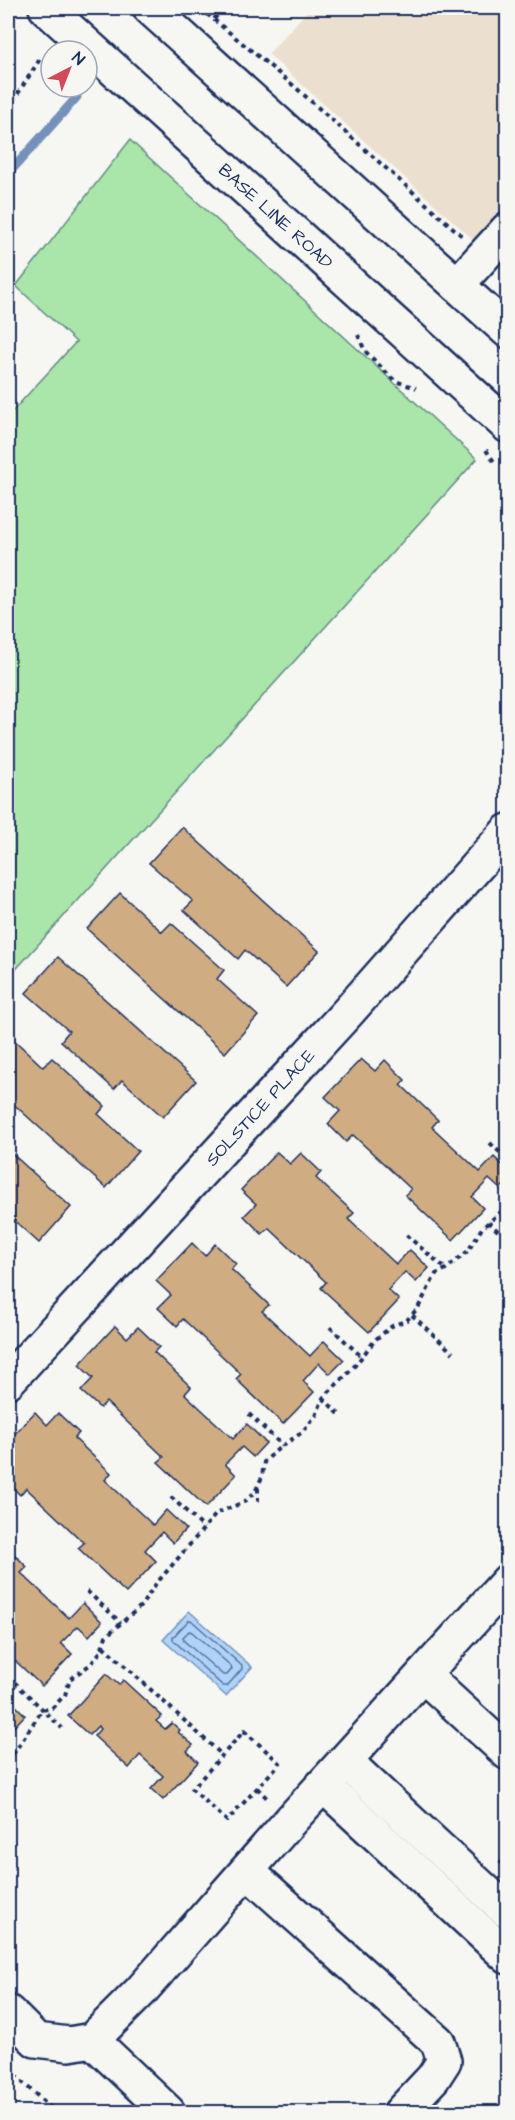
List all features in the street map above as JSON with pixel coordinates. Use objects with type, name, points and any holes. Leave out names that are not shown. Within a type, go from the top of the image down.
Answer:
[{"type":"street","name":"BASE LINE ROAD","points":[[45,8],[507,426]]},
{"type":"street","points":[[150,8],[507,331]]},
{"type":"street","points":[[457,285],[507,229]]},
{"type":"street","name":"SOLSTICE PLACE","points":[[8,1381],[348,1012],[507,831]]},
{"type":"street","points":[[8,2012],[36,2040],[69,2044],[92,2040],[140,1992],[507,1581]]},
{"type":"street","points":[[423,1675],[507,1753]]},
{"type":"street","points":[[345,1761],[507,1912]]},
{"type":"street","points":[[323,1785],[507,1958]]},
{"type":"street","points":[[247,1870],[438,2042],[444,2061],[433,2078],[401,2112]]},
{"type":"street","points":[[92,2040],[168,2112]]},
{"type":"path","points":[[214,19],[224,8]]},
{"type":"path","points":[[206,13],[294,86],[484,255]]},
{"type":"path","points":[[8,109],[39,60]]},
{"type":"path","points":[[490,1143],[507,1160]]},
{"type":"path","points":[[8,1762],[42,1710],[52,1708],[65,1695],[70,1679],[91,1664],[101,1651],[106,1636],[141,1606],[155,1585],[216,1513],[244,1502],[255,1492],[262,1477],[264,1462],[301,1433],[316,1416],[323,1398],[376,1339],[392,1326],[407,1320],[412,1315],[436,1274],[468,1251],[482,1228],[507,1206]]},
{"type":"path","points":[[488,1222],[507,1240]]},
{"type":"path","points":[[406,1235],[446,1269]]},
{"type":"path","points":[[412,1315],[453,1353]]},
{"type":"path","points":[[330,1327],[362,1357]]},
{"type":"path","points":[[323,1398],[341,1416]]},
{"type":"path","points":[[249,1414],[283,1446]]},
{"type":"path","points":[[258,1486],[258,1502]]},
{"type":"path","points":[[171,1497],[204,1528]]},
{"type":"path","points":[[87,1591],[121,1623]]},
{"type":"path","points":[[103,1646],[222,1755]]},
{"type":"path","points":[[8,1676],[62,1728]]},
{"type":"path","points":[[244,1731],[280,1763],[227,1821],[192,1789],[222,1755],[244,1731]]},
{"type":"path","points":[[8,2069],[55,2112]]},
{"type":"shaded area","points":[[310,8],[507,8],[507,270],[268,54]]},
{"type":"green space","points":[[130,140],[477,459],[8,978],[8,416],[76,342],[16,286]]},
{"type":"water","points":[[189,1611],[252,1667],[226,1696],[163,1640]]},
{"type":"building","points":[[182,827],[319,951],[286,987],[245,950],[238,959],[184,910],[193,901],[149,863]]},
{"type":"building","points":[[120,893],[162,932],[171,923],[224,970],[217,979],[258,1016],[225,1053],[87,929]]},
{"type":"building","points":[[58,957],[196,1081],[163,1117],[122,1080],[114,1089],[61,1041],[69,1031],[26,993]]},
{"type":"building","points":[[8,1034],[43,1067],[52,1058],[105,1106],[98,1114],[138,1151],[106,1188],[8,1099]]},
{"type":"building","points":[[361,1059],[375,1071],[385,1060],[405,1080],[401,1085],[438,1120],[432,1127],[480,1172],[494,1157],[508,1170],[508,1181],[500,1189],[489,1179],[472,1197],[483,1208],[453,1240],[405,1195],[411,1189],[353,1135],[346,1142],[328,1124],[340,1111],[325,1097]]},
{"type":"building","points":[[8,1150],[71,1207],[39,1243],[8,1215]]},
{"type":"building","points":[[277,1152],[290,1164],[301,1153],[321,1172],[316,1178],[354,1213],[348,1219],[396,1264],[410,1250],[429,1268],[416,1282],[405,1272],[388,1290],[399,1300],[369,1332],[321,1288],[326,1282],[269,1228],[262,1234],[244,1216],[256,1204],[241,1190]]},
{"type":"building","points":[[192,1243],[205,1256],[215,1244],[236,1264],[231,1269],[269,1305],[262,1311],[310,1356],[324,1341],[344,1360],[330,1374],[319,1363],[303,1381],[314,1392],[283,1424],[236,1379],[241,1374],[183,1319],[177,1326],[158,1308],[171,1295],[156,1281]]},
{"type":"building","points":[[115,1326],[127,1338],[138,1327],[159,1347],[154,1352],[191,1387],[185,1394],[233,1439],[247,1424],[266,1443],[253,1457],[242,1447],[225,1464],[236,1475],[206,1507],[158,1462],[164,1457],[106,1402],[100,1408],[81,1391],[93,1378],[79,1365]]},
{"type":"building","points":[[35,1412],[47,1425],[58,1413],[79,1433],[74,1438],[111,1473],[105,1480],[153,1525],[166,1510],[186,1529],[173,1543],[162,1532],[145,1550],[156,1561],[126,1593],[78,1548],[84,1543],[26,1488],[20,1495],[8,1483],[8,1470],[13,1464],[8,1459],[8,1441]]},
{"type":"building","points":[[8,1548],[27,1567],[21,1573],[69,1618],[83,1603],[102,1622],[89,1636],[78,1626],[61,1643],[72,1654],[42,1686],[8,1654]]},
{"type":"building","points":[[106,1674],[119,1685],[123,1680],[162,1716],[156,1721],[165,1729],[172,1723],[180,1730],[178,1732],[193,1745],[187,1751],[198,1762],[163,1800],[151,1789],[163,1776],[140,1755],[129,1768],[94,1736],[100,1729],[98,1726],[89,1735],[68,1716]]},
{"type":"building","points":[[8,1698],[25,1715],[12,1729],[8,1725]]},
{"type":"waterway","points":[[8,174],[75,99]]}]
